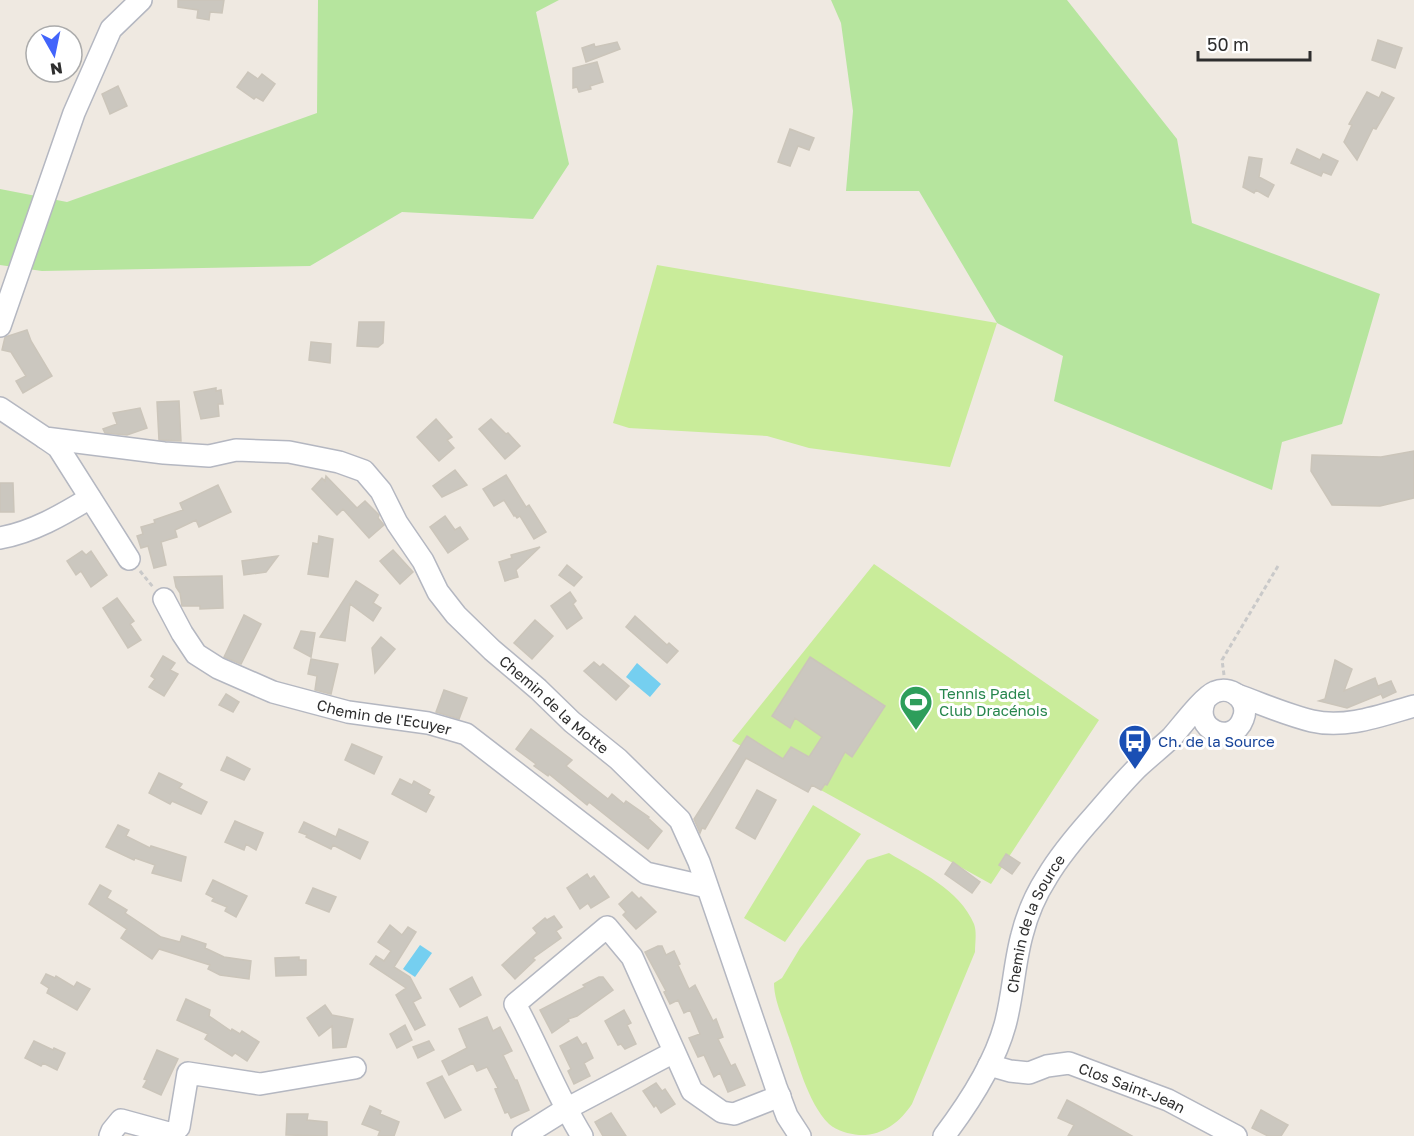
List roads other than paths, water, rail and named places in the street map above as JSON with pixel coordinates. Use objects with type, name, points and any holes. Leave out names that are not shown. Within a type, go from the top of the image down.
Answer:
[{"type":"street","points":[[0,326],[74,112],[111,29],[141,0]]},
{"type":"street","points":[[0,408],[58,447],[129,559]]},
{"type":"street","name":"Chemin de la Motte","points":[[45,438],[164,453],[209,456],[236,450],[270,450],[339,462],[364,471],[381,491],[397,523],[423,561],[438,592],[456,615],[492,650],[618,759],[681,820],[699,862],[780,1096],[800,1136]]},
{"type":"street","points":[[0,538],[12,536],[94,505]]},
{"type":"street","name":"Chemin de l'Ecuyer","points":[[164,599],[196,654],[218,668],[273,692],[337,710],[428,723],[466,734],[646,873],[707,887]]},
{"type":"street","points":[[1231,687],[1230,691],[1216,691],[1205,700],[1203,720],[1210,729],[1227,733],[1253,715],[1275,708]]},
{"type":"street","points":[[1231,687],[1275,708],[1314,721],[1335,723],[1357,721],[1414,706]]},
{"type":"street","points":[[1231,687],[1245,707],[1243,721]]},
{"type":"street","name":"Chemin de la Source","points":[[944,1136],[989,1065],[1005,1025],[1021,936],[1046,878],[1072,840],[1127,778],[1170,738],[1205,700]]},
{"type":"street","name":"Chemin de la Source","points":[[1170,738],[1190,731],[1210,729]]},
{"type":"street","points":[[582,1136],[566,1109],[535,1041],[515,1004],[607,927],[632,957],[692,1091],[722,1112],[734,1114],[780,1096]]},
{"type":"street","points":[[523,1136],[566,1109],[674,1052]]},
{"type":"street","name":"Clos Saint-Jean","points":[[989,1065],[1029,1073],[1047,1066],[1069,1063],[1168,1100],[1236,1136]]},
{"type":"street","points":[[110,1136],[121,1120],[172,1134],[179,1127],[188,1073],[260,1084],[355,1068]]},
{"type":"water","points":[[637,663],[661,684],[650,697],[626,677]]},
{"type":"water","points":[[420,945],[432,953],[415,977],[403,969]]},
{"type":"place","name":"Tennis Padel Club Dracénois","points":[[916,731]]},
{"type":"place","name":"Ch. de la Source","points":[[1135,770]]}]
